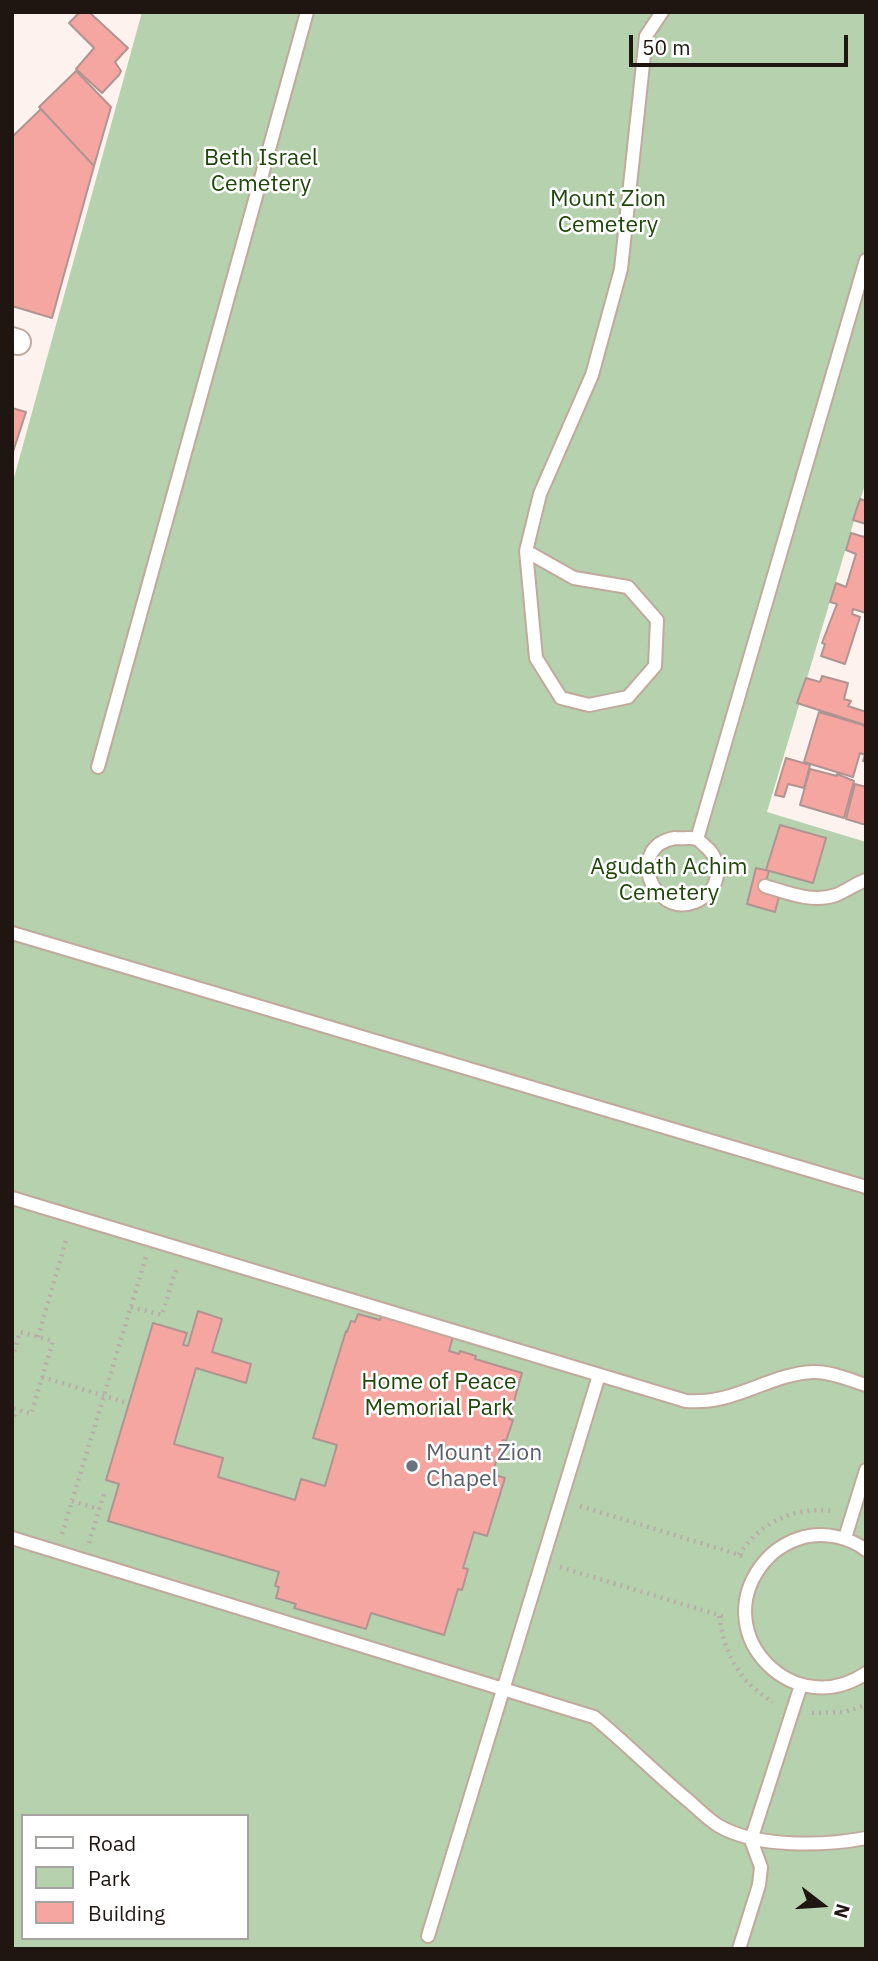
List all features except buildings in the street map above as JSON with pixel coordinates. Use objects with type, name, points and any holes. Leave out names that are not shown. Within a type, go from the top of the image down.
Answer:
[{"type":"lane","points":[[98,767],[307,12]]},
{"type":"lane","points":[[526,551],[574,578],[628,587],[656,620],[655,666],[628,697],[589,705],[561,698],[536,658],[526,551],[540,494],[592,375],[621,269],[646,36],[662,12]]},
{"type":"lane","points":[[697,839],[866,260]]},
{"type":"lane","points":[[697,839],[712,852],[718,868],[717,883],[708,895],[693,903],[662,897],[650,883],[647,868],[652,852],[663,841],[697,839]]},
{"type":"lane","points":[[765,886],[798,896],[816,898],[834,896],[866,880]]},
{"type":"lane","points":[[12,933],[865,1189]]},
{"type":"lane","points":[[12,1198],[686,1401],[719,1401],[791,1375],[815,1371],[866,1385]]},
{"type":"lane","points":[[428,1936],[599,1375]]},
{"type":"lane","points":[[845,1538],[866,1470]]},
{"type":"lane","points":[[866,1550],[845,1538],[827,1535],[792,1540],[779,1548],[754,1575],[745,1612],[746,1624],[755,1649],[765,1664],[780,1677],[801,1685],[821,1688],[839,1686],[866,1673]]},
{"type":"lane","points":[[12,1538],[594,1717],[719,1826],[751,1840],[815,1843],[866,1838]]},
{"type":"lane","points":[[739,1949],[759,1885],[761,1867],[751,1840],[801,1685]]},
{"type":"path","points":[[38,1336],[74,1216]]},
{"type":"path","points":[[57,1552],[151,1240]]},
{"type":"path","points":[[131,1307],[162,1315],[182,1249]]},
{"type":"path","points":[[12,1358],[20,1332],[53,1341],[31,1414],[14,1409],[12,1423]]},
{"type":"path","points":[[42,1377],[124,1402]]},
{"type":"path","points":[[83,1560],[105,1490]]},
{"type":"path","points":[[72,1501],[99,1509]]},
{"type":"path","points":[[562,1501],[764,1562]]},
{"type":"path","points":[[543,1563],[746,1624]]},
{"type":"green space","points":[[142,12],[866,12],[866,481],[767,812],[866,842],[866,1949],[12,1949],[12,485]]},
{"type":"place","name":"Mount Zion Chapel","points":[[412,1466]]},
{"type":"park label","name":"Beth Israel Cemetery","points":[[261,171]]},
{"type":"park label","name":"Mount Zion Cemetery","points":[[608,212]]},
{"type":"park label","name":"Agudath Achim Cemetery","points":[[669,880]]},
{"type":"park label","name":"Home of Peace Memorial Park","points":[[439,1395]]}]
